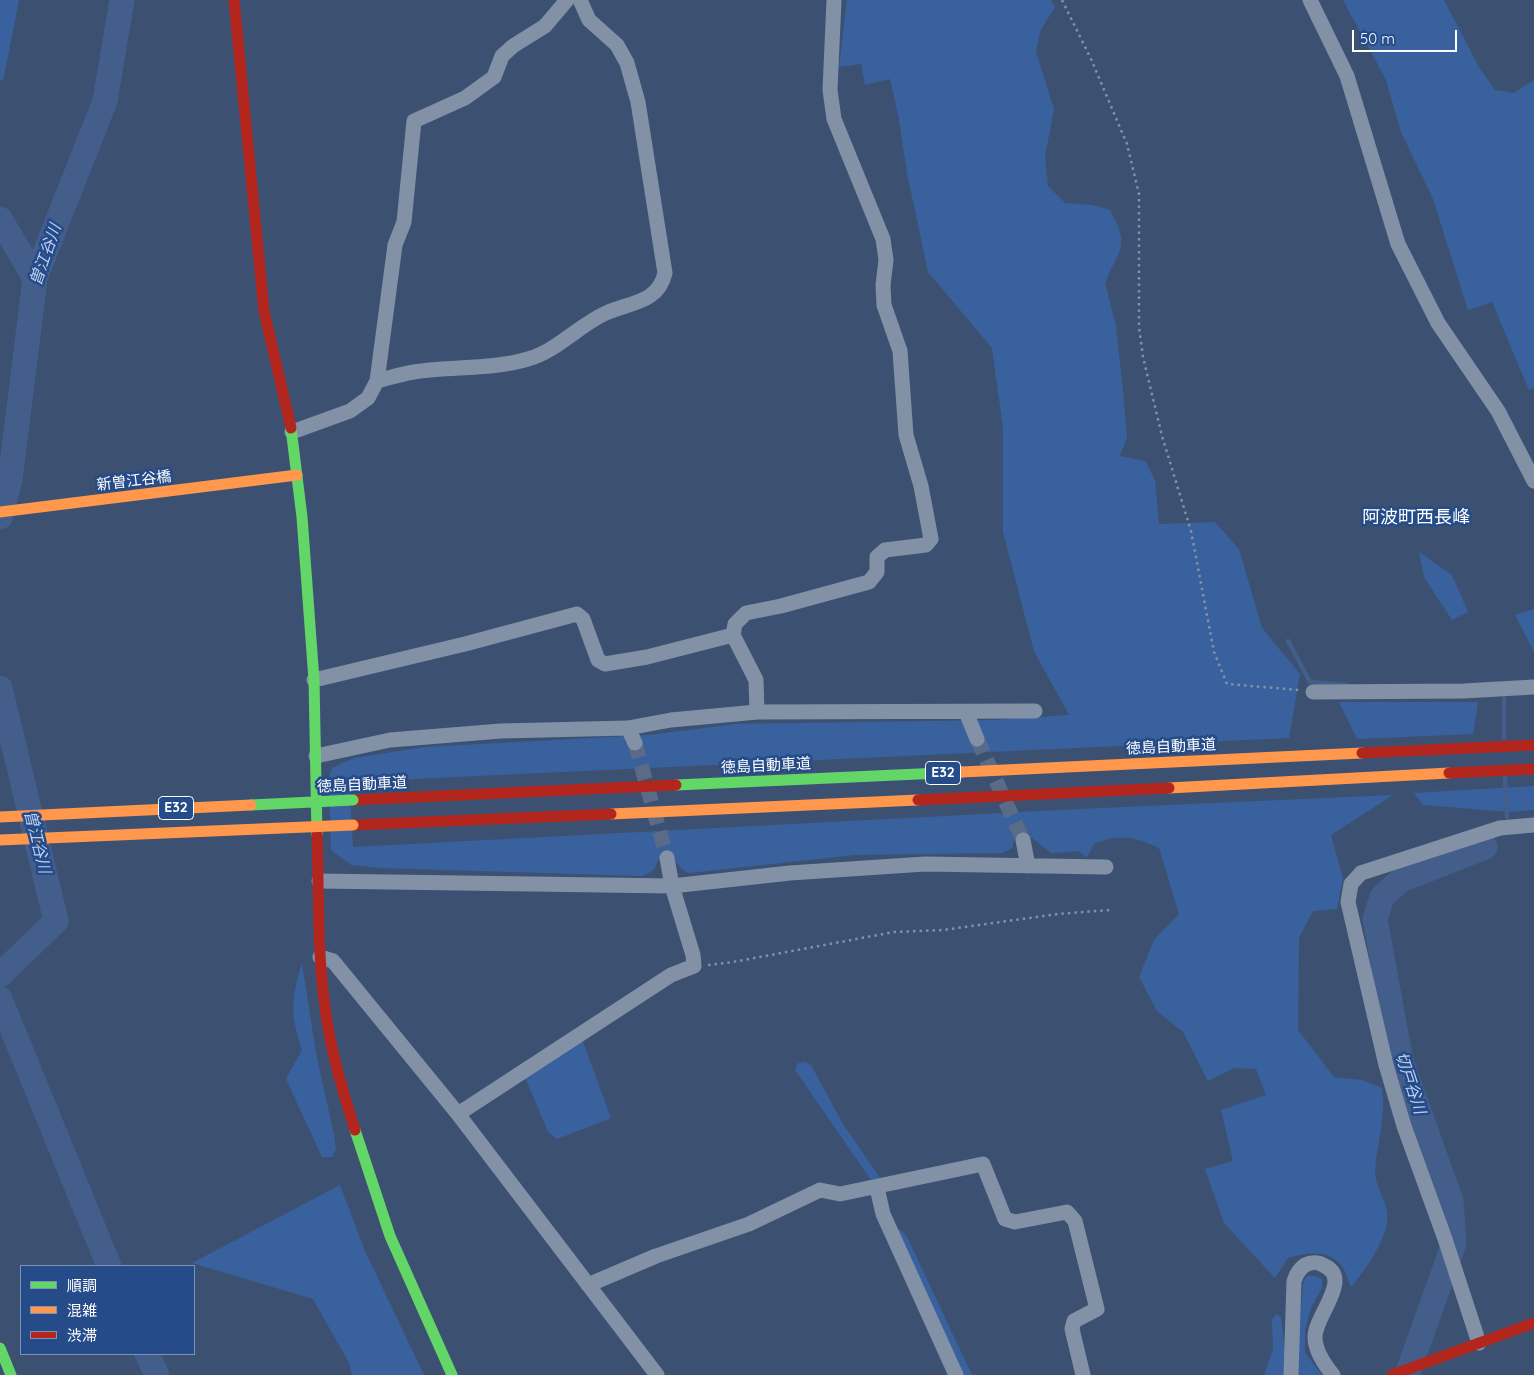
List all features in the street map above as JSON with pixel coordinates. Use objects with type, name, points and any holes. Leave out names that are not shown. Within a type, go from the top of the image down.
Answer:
[{"type":"main road","points":[[234,0],[264,311],[292,432],[310,603],[314,680],[320,957],[325,1009],[342,1090],[366,1168],[390,1236],[452,1375]]},
{"type":"main road","name":"新曽江谷橋","points":[[0,512],[297,476]]},
{"type":"main road","name":"徳島自動車道","points":[[0,817],[1534,745]]},
{"type":"main road","name":"E32","points":[[0,840],[958,798],[1534,770]]},
{"type":"main road","points":[[1392,1375],[1534,1323]]},
{"type":"main road","points":[[0,1348],[11,1375]]},
{"type":"street","points":[[292,432],[350,411],[368,398],[377,381],[395,245],[404,222],[414,121],[465,98],[494,77],[502,56],[513,46],[545,26],[567,0]]},
{"type":"street","points":[[377,381],[414,372],[511,363],[528,359],[541,354],[602,315],[622,305],[650,297],[662,286],[665,273],[638,102],[627,63],[617,45],[589,20],[580,0]]},
{"type":"street","points":[[757,712],[756,680],[733,636],[735,624],[746,613],[781,606],[869,582],[877,572],[877,557],[885,550],[926,545],[931,539],[921,486],[906,435],[900,351],[884,305],[883,285],[886,260],[883,239],[834,119],[830,90],[834,0]]},
{"type":"street","points":[[1310,0],[1347,76],[1398,244],[1438,323],[1498,411],[1534,481]]},
{"type":"street","points":[[314,680],[465,644],[576,614],[583,619],[598,660],[604,664],[647,657],[733,636]]},
{"type":"street","points":[[1313,692],[1464,691],[1534,687]]},
{"type":"street","points":[[316,756],[400,739],[501,731],[628,728],[671,720],[757,712],[1035,711]]},
{"type":"street","points":[[966,712],[977,739]]},
{"type":"street","points":[[628,728],[635,743]]},
{"type":"street","points":[[1479,1343],[1445,1239],[1404,1126],[1388,1074],[1348,902],[1351,884],[1360,873],[1500,828],[1534,824]]},
{"type":"street","points":[[1023,840],[1028,866]]},
{"type":"street","points":[[458,1114],[671,975],[694,966],[672,886],[667,858]]},
{"type":"street","points":[[319,881],[616,887],[672,886],[790,873],[925,864],[1106,867]]},
{"type":"street","points":[[320,957],[333,961],[458,1114],[657,1375]]},
{"type":"street","points":[[588,1284],[656,1256],[749,1224],[820,1190],[840,1194],[877,1188],[983,1164],[1005,1219],[1015,1222],[1067,1212],[1075,1220],[1097,1309],[1074,1321],[1072,1329],[1083,1375]]},
{"type":"street","points":[[877,1188],[883,1214],[956,1375]]},
{"type":"street","points":[[1291,1375],[1294,1281],[1300,1269],[1305,1265],[1317,1262],[1328,1267],[1336,1279],[1334,1292],[1322,1312],[1315,1338],[1319,1355],[1333,1375]]},
{"type":"path","points":[[1062,0],[1091,60],[1127,144],[1139,194],[1139,327],[1143,357],[1162,436],[1191,531],[1214,652],[1227,684],[1313,692]]},
{"type":"path","points":[[694,966],[733,962],[894,932],[943,930],[1110,910]]},
{"type":"shaded area","points":[[0,0],[19,0],[3,81],[0,79]]},
{"type":"shaded area","points":[[847,0],[1051,0],[1055,7],[1040,31],[1036,52],[1054,109],[1045,156],[1048,186],[1065,203],[1092,205],[1110,210],[1120,233],[1121,248],[1105,283],[1116,326],[1123,391],[1127,438],[1120,456],[1145,461],[1155,480],[1159,524],[1215,522],[1239,549],[1262,628],[1300,674],[1289,738],[349,782],[353,847],[1079,809],[1393,795],[1331,835],[1343,878],[1337,909],[1313,911],[1299,938],[1298,1030],[1334,1077],[1361,1080],[1382,1088],[1383,1109],[1375,1172],[1386,1207],[1387,1221],[1376,1252],[1351,1287],[1341,1265],[1336,1260],[1323,1254],[1308,1254],[1288,1258],[1275,1278],[1224,1223],[1205,1169],[1233,1161],[1221,1110],[1266,1095],[1256,1069],[1234,1068],[1208,1081],[1183,1032],[1157,1011],[1139,977],[1154,940],[1179,914],[1159,848],[1150,844],[1134,839],[1111,838],[1094,844],[1087,857],[1078,851],[1051,853],[1032,838],[1015,838],[1012,848],[1003,853],[855,855],[689,873],[682,869],[671,856],[660,856],[654,870],[643,876],[381,868],[351,865],[331,850],[329,777],[332,768],[354,758],[425,747],[648,735],[736,724],[993,720],[1069,715],[1034,651],[1003,532],[1003,428],[992,348],[928,272],[890,79],[865,85],[861,64],[839,67]]},
{"type":"shaded area","points":[[1343,0],[1444,0],[1479,67],[1495,90],[1514,93],[1534,80],[1534,388],[1529,390],[1492,302],[1468,310],[1433,199],[1401,132],[1386,80]]},
{"type":"shaded area","points":[[1419,552],[1452,575],[1468,612],[1452,620],[1424,577]]},
{"type":"shaded area","points":[[1534,609],[1534,652],[1515,615]]},
{"type":"shaded area","points":[[1339,702],[1478,702],[1473,734],[1357,739]]},
{"type":"shaded area","points":[[1534,786],[1534,810],[1511,812],[1423,805],[1414,793]]},
{"type":"shaded area","points":[[302,963],[316,1053],[334,1135],[336,1149],[332,1157],[322,1157],[286,1079],[302,1050],[295,1026],[293,1006]]},
{"type":"shaded area","points":[[582,1039],[611,1118],[557,1139],[548,1132],[525,1077]]},
{"type":"shaded area","points":[[805,1062],[811,1065],[843,1124],[880,1178],[871,1180],[795,1070],[798,1063]]},
{"type":"shaded area","points":[[340,1185],[365,1251],[424,1375],[352,1375],[349,1363],[313,1299],[192,1263]]},
{"type":"shaded area","points":[[899,1228],[907,1237],[972,1375],[963,1375],[897,1233]]},
{"type":"shaded area","points":[[1307,1276],[1315,1276],[1322,1279],[1322,1288],[1311,1308],[1305,1330],[1305,1353],[1322,1375],[1264,1375],[1273,1349],[1272,1320],[1276,1314],[1281,1317],[1285,1349],[1297,1358],[1303,1284]]},
{"type":"waterway","name":"曽江谷川","points":[[0,517],[10,480],[35,278],[105,101],[122,0]]},
{"type":"waterway","points":[[0,219],[35,278]]},
{"type":"waterway","points":[[1288,641],[1310,682],[1347,685]]},
{"type":"waterway","name":"曽江谷川","points":[[0,688],[56,921],[0,975]]},
{"type":"waterway","points":[[1504,697],[1504,738]]},
{"type":"waterway","points":[[1505,778],[1507,817]]},
{"type":"waterway","name":"切戸谷川","points":[[1407,1375],[1454,1243],[1451,1201],[1401,1061],[1375,919],[1382,897],[1401,880],[1485,847]]},
{"type":"waterway","name":"曽江谷川","points":[[0,999],[109,1265]]},
{"type":"waterway","name":"曽江谷川","points":[[147,1355],[157,1375]]},
{"type":"tunnel","points":[[977,739],[1023,840]]},
{"type":"tunnel","points":[[635,743],[667,858]]},
{"type":"traffic: fast","points":[[291,428],[302,517],[314,680],[317,835]]},
{"type":"traffic: fast","points":[[676,785],[962,772]]},
{"type":"traffic: fast","points":[[251,805],[353,800]]},
{"type":"traffic: fast","points":[[355,1130],[390,1236],[452,1375]]},
{"type":"traffic: fast","points":[[0,1348],[11,1375]]},
{"type":"traffic: slow","points":[[0,512],[297,475]]},
{"type":"traffic: slow","points":[[962,772],[1362,753]]},
{"type":"traffic: slow","points":[[1169,788],[1449,773]]},
{"type":"traffic: slow","points":[[611,814],[918,800]]},
{"type":"traffic: slow","points":[[0,817],[251,805]]},
{"type":"traffic: slow","points":[[0,840],[353,825]]},
{"type":"traffic: jam","points":[[234,0],[264,311],[291,428]]},
{"type":"traffic: jam","points":[[1362,753],[1534,745]]},
{"type":"traffic: jam","points":[[1449,773],[1534,769]]},
{"type":"traffic: jam","points":[[353,800],[676,785]]},
{"type":"traffic: jam","points":[[918,800],[1169,788]]},
{"type":"traffic: jam","points":[[353,825],[611,814]]},
{"type":"traffic: jam","points":[[317,835],[319,943],[322,986],[337,1069],[355,1130]]},
{"type":"traffic: jam","points":[[1392,1375],[1534,1323]]},
{"type":"district","name":"阿波町西長峰","points":[[1416,518]]}]
